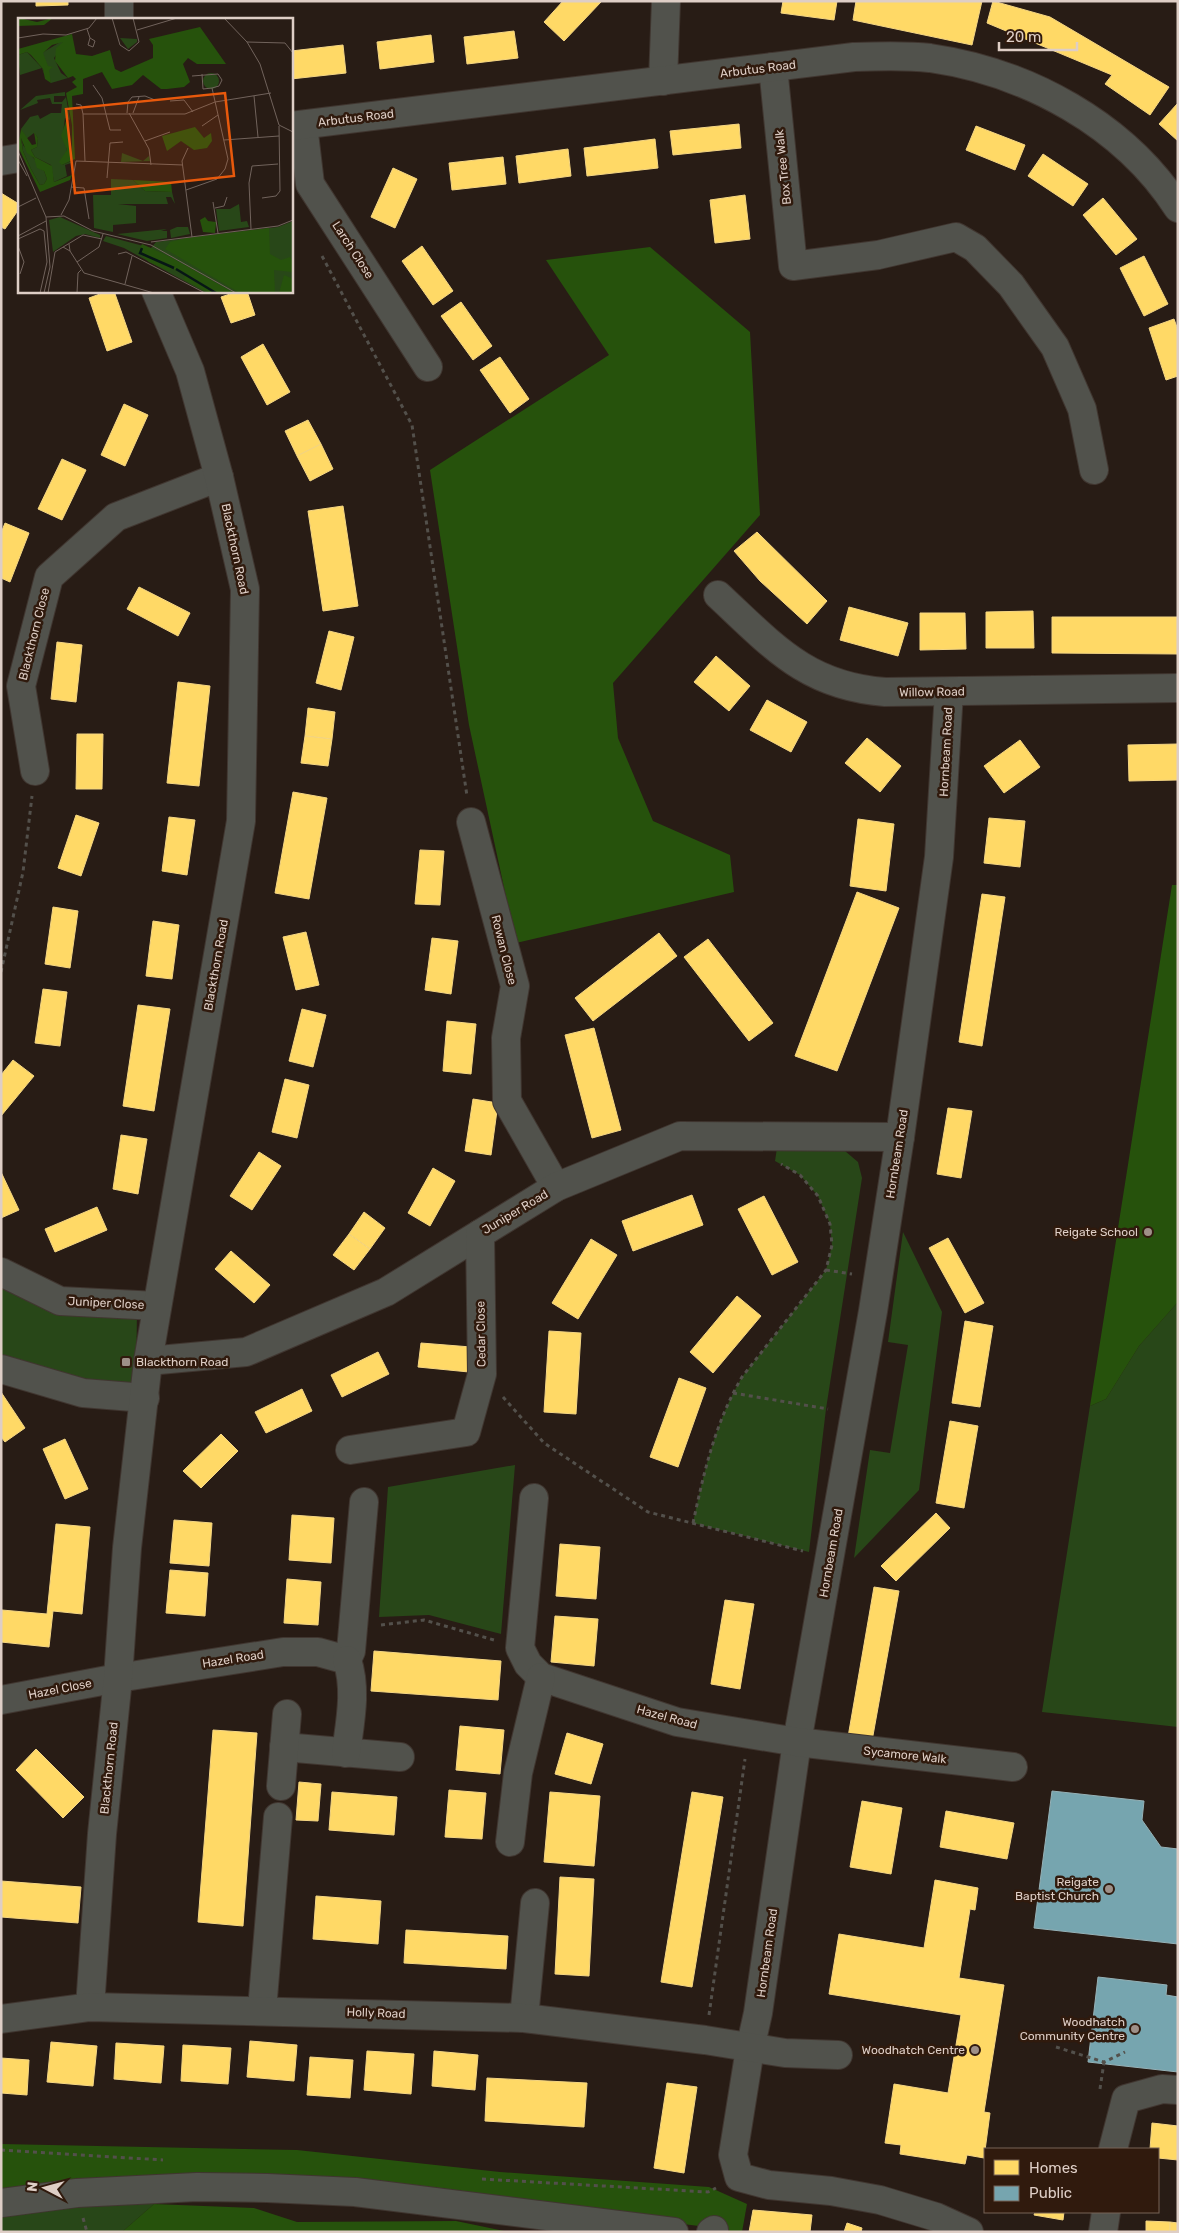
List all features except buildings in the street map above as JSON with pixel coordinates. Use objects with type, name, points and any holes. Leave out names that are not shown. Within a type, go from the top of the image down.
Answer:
[{"type":"street","points":[[119,1],[119,18]]},
{"type":"street","points":[[663,81],[666,1]]},
{"type":"street","name":"Arbutus Road","points":[[297,125],[854,57],[928,58],[965,64],[1001,74],[1060,101],[1099,126],[1127,149],[1152,174],[1178,208]]},
{"type":"street","name":"Box Tree Walk","points":[[773,67],[793,266],[878,255],[956,237],[975,248],[1011,285],[1055,347],[1082,409],[1094,470]]},
{"type":"street","name":"Larch Close","points":[[297,125],[310,184],[428,367]]},
{"type":"street","points":[[1,160],[18,158]]},
{"type":"street","name":"Blackthorn Road","points":[[90,2007],[102,1834],[118,1678],[127,1548],[148,1361],[241,821],[245,588],[219,477],[190,371],[156,292]]},
{"type":"street","name":"Blackthorn Close","points":[[35,771],[21,686],[49,577],[116,517],[219,477]]},
{"type":"street","name":"Willow Road","points":[[718,595],[790,660],[828,681],[866,691],[949,692],[1178,688]]},
{"type":"street","name":"Hornbeam Road","points":[[949,692],[939,857],[900,1138],[855,1414],[797,1742],[758,2013],[750,2049],[734,2155],[739,2177],[769,2185],[831,2190],[880,2200],[936,2217],[969,2232]]},
{"type":"street","name":"Rowan Close","points":[[471,822],[515,986],[506,1038],[507,1101],[556,1187]]},
{"type":"street","name":"Juniper Road","points":[[148,1361],[246,1352],[386,1292],[556,1187],[680,1136],[900,1138]]},
{"type":"street","name":"Cedar Close","points":[[350,1450],[466,1432],[482,1374],[480,1234]]},
{"type":"street","name":"Juniper Close","points":[[1,1272],[60,1301],[157,1306]]},
{"type":"street","points":[[1,1369],[82,1393],[145,1398]]},
{"type":"street","points":[[510,1842],[518,1773],[541,1677],[528,1664],[520,1648],[534,1498]]},
{"type":"street","points":[[346,1753],[352,1697],[352,1673],[347,1660],[351,1651],[364,1502]]},
{"type":"street","name":"Hazel Road","points":[[118,1678],[283,1652],[318,1652],[347,1660]]},
{"type":"street","name":"Hazel Road","points":[[541,1677],[677,1722],[797,1742]]},
{"type":"street","name":"Hazel Close","points":[[1,1700],[118,1678]]},
{"type":"street","points":[[281,1786],[287,1714]]},
{"type":"street","name":"Sycamore Walk","points":[[797,1742],[1013,1767]]},
{"type":"street","points":[[284,1747],[400,1757]]},
{"type":"street","points":[[262,2010],[278,1817]]},
{"type":"street","points":[[524,2018],[535,1903]]},
{"type":"street","name":"Holly Road","points":[[1,2019],[90,2007],[524,2018],[705,2040],[750,2049],[785,2053],[838,2055]]},
{"type":"street","points":[[1113,2148],[1126,2099],[1162,2089],[1178,2090]]},
{"type":"street","points":[[1,2203],[77,2193],[197,2187],[267,2188],[356,2192],[674,2232]]},
{"type":"street","points":[[1103,2232],[1106,2213]]},
{"type":"path","points":[[319,250],[412,425],[471,822]]},
{"type":"path","points":[[1,972],[23,872],[35,771]]},
{"type":"path","points":[[693,1523],[707,1457],[733,1393],[742,1378],[826,1270],[832,1244],[830,1224],[818,1196],[800,1175],[775,1162],[779,1137]]},
{"type":"path","points":[[482,1374],[544,1443],[648,1512],[830,1558]]},
{"type":"path","points":[[733,1393],[855,1414]]},
{"type":"path","points":[[353,1628],[424,1620],[520,1648]]},
{"type":"path","points":[[705,2040],[749,1734]]},
{"type":"path","points":[[1056,2047],[1104,2062],[1125,2052]]},
{"type":"path","points":[[1100,2091],[1104,2062]]},
{"type":"green space","points":[[650,247],[750,332],[760,515],[613,683],[618,738],[653,821],[730,855],[734,892],[516,943],[469,725],[430,470],[609,355],[546,260]]},
{"type":"green space","points":[[1172,885],[1178,885],[1178,1302],[1139,1346],[1106,1399],[1090,1406]]},
{"type":"green space","points":[[777,1148],[845,1151],[858,1162],[862,1178],[826,1409],[809,1552],[693,1523],[701,1485],[712,1448],[724,1412],[733,1394],[742,1377],[826,1270],[832,1245],[830,1224],[818,1196],[800,1175],[775,1161]]},
{"type":"green space","points":[[903,1232],[942,1312],[919,1490],[854,1558],[870,1450],[890,1453],[908,1345],[888,1342]]},
{"type":"green space","points":[[1,1278],[137,1308],[136,1388],[86,1389],[1,1362]]},
{"type":"green space","name":"Reigate School","points":[[1178,1302],[1178,1727],[1042,1712],[1090,1406],[1106,1399],[1139,1346]]},
{"type":"green space","points":[[515,1465],[501,1634],[429,1615],[379,1617],[388,1487]]},
{"type":"green space","points":[[1,2144],[297,2150],[500,2172],[709,2187],[747,2204],[742,2232],[702,2232],[699,2226],[498,2201],[1,2192]]},
{"type":"green space","points":[[152,2196],[154,2204],[122,2232],[1,2232],[1,2213]]},
{"type":"green space","points":[[154,2204],[254,2208],[297,2222],[456,2221],[509,2232],[122,2232]]},
{"type":"place","name":"Reigate School","points":[[1148,1232]]},
{"type":"place","name":"Blackthorn Road","points":[[126,1362]]},
{"type":"place","name":"Reigate Baptist Church","points":[[1109,1889]]},
{"type":"place","name":"Woodhatch Community Centre","points":[[1135,2029]]},
{"type":"place","name":"Woodhatch Centre","points":[[975,2050]]}]
